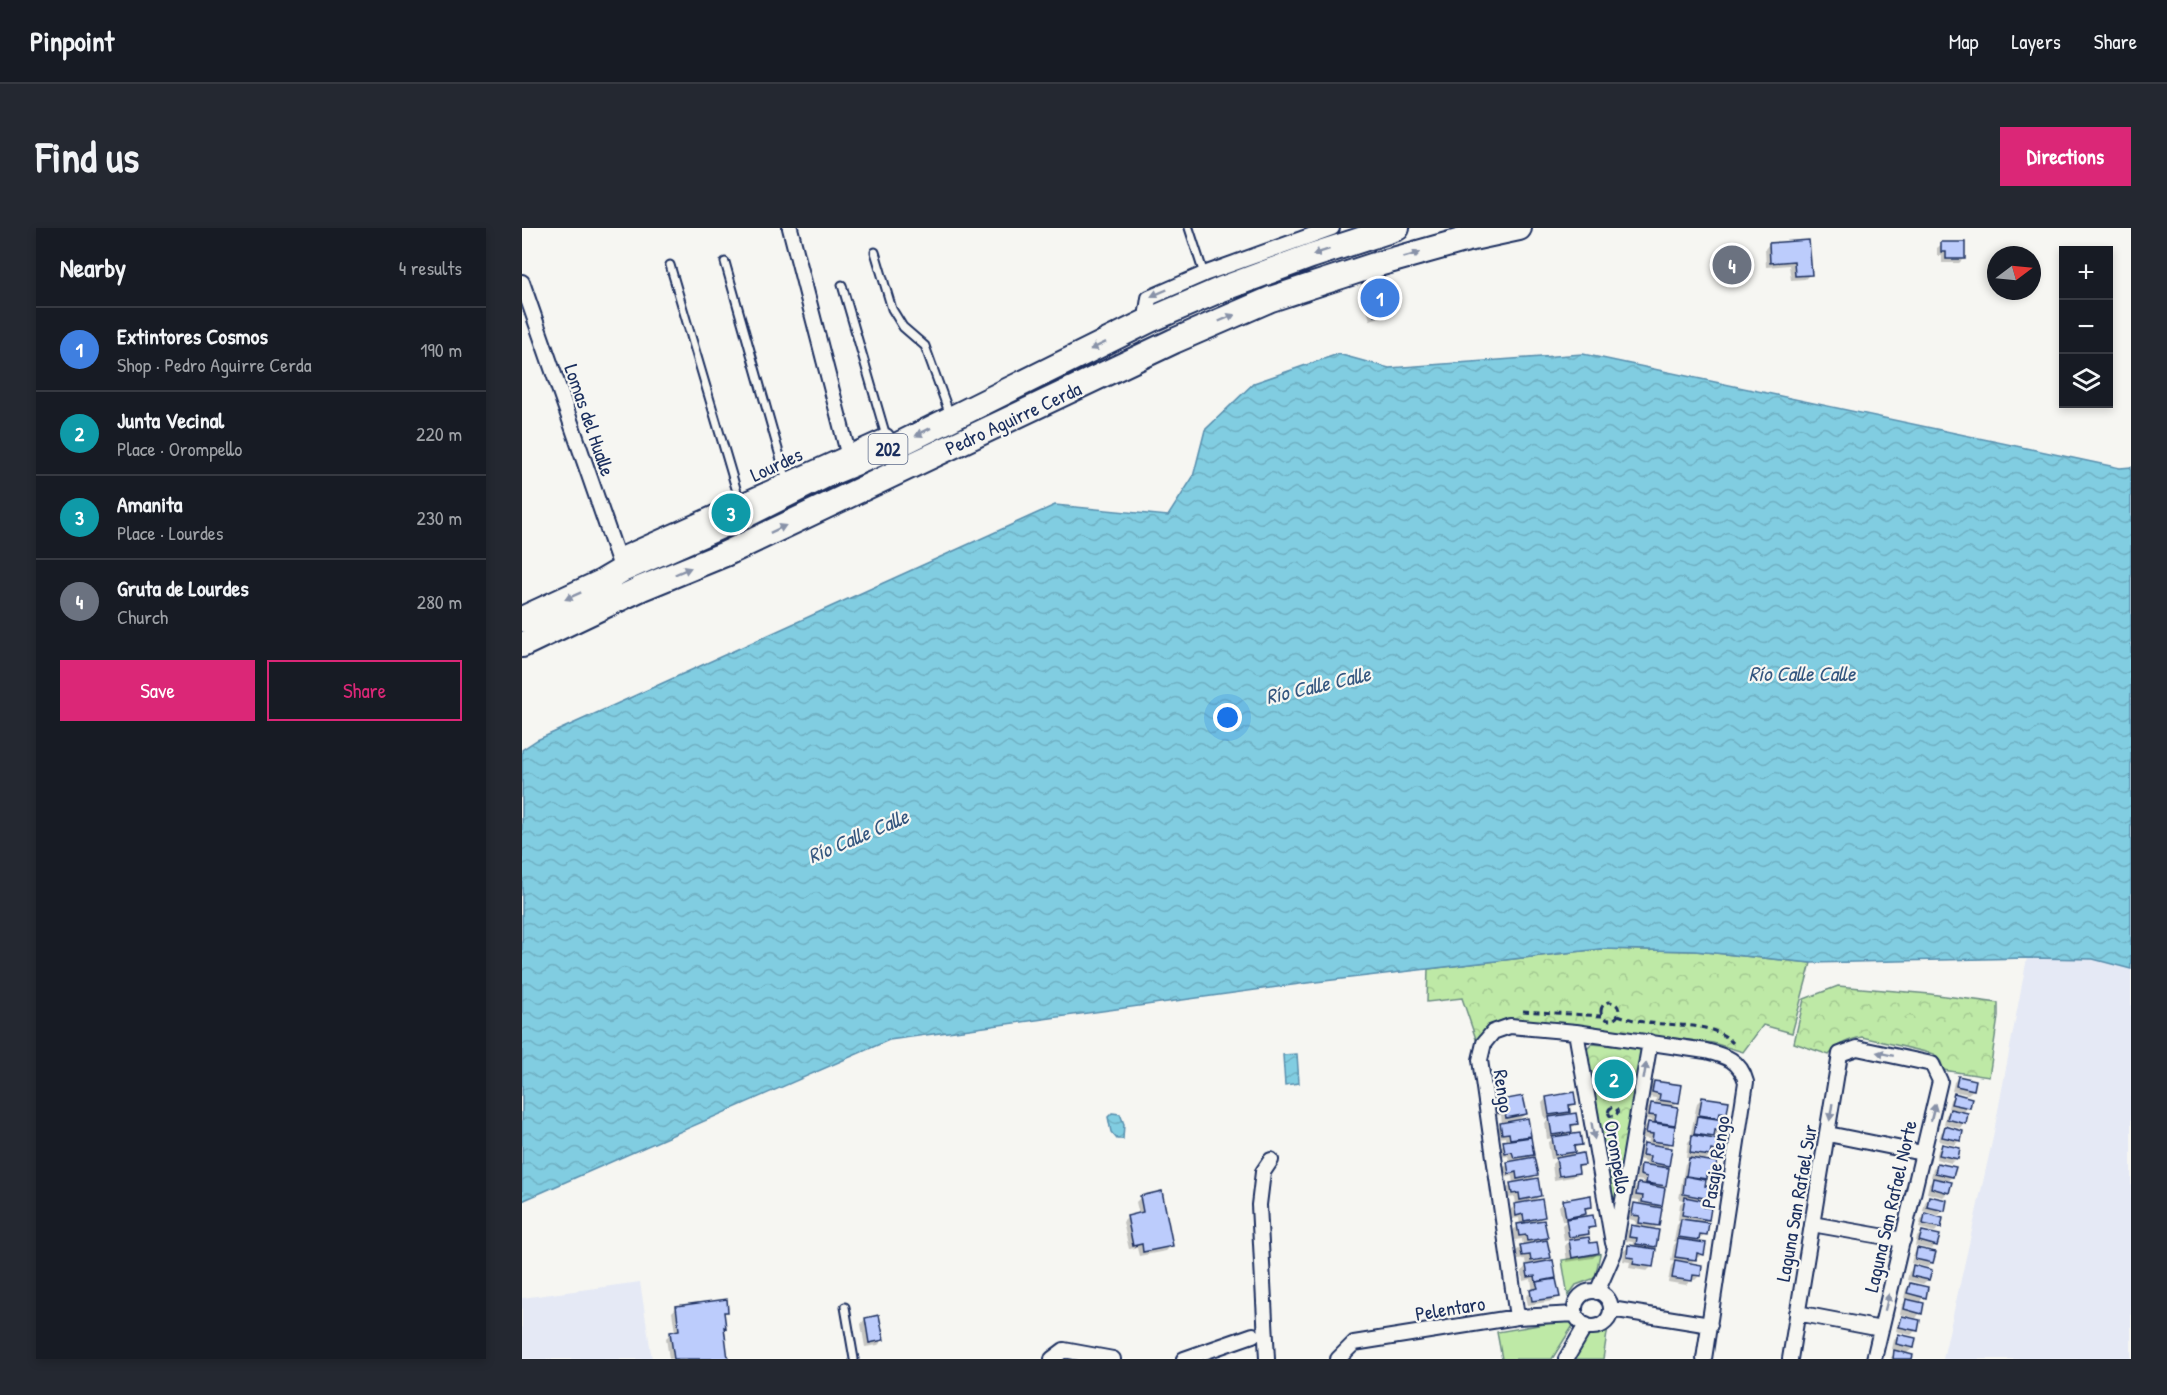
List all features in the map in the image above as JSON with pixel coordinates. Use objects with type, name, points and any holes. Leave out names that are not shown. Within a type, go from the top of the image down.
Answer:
[{"type":"highway","name":"Pedro Aguirre Cerda","points":[[522,619],[600,584],[622,562],[746,514],[889,442],[951,417],[1150,320],[1222,288],[1397,228]]},
{"type":"highway","name":"Pedro Aguirre Cerda","points":[[522,645],[634,592],[725,554],[1174,341],[1271,299],[1468,239],[1519,228]]},
{"type":"highway","points":[[622,562],[634,592]]},
{"type":"street","points":[[790,228],[848,453]]},
{"type":"street","points":[[1150,320],[1147,311],[1149,297],[1204,274],[1332,228]]},
{"type":"street","name":"Lomas del Hualle","points":[[522,282],[622,562]]},
{"type":"street","name":"Lourdes","points":[[622,562],[740,502],[848,453],[889,442]]},
{"type":"street","name":"Rengo","points":[[1516,1317],[1480,1060],[1484,1043],[1493,1032],[1510,1026],[1650,1042]]},
{"type":"street","name":"Orompello","points":[[1576,1032],[1614,1253]]},
{"type":"street","points":[[1650,1042],[1725,1056],[1742,1069]]},
{"type":"street","name":"Orompello","points":[[1597,1292],[1614,1253],[1650,1042]]},
{"type":"street","name":"Laguna San Rafael Norte","points":[[1840,1054],[1857,1048],[1932,1064],[1940,1081],[1874,1359]]},
{"type":"street","name":"Laguna San Rafael Sur","points":[[1790,1359],[1840,1054]]},
{"type":"street","name":"Pasaje Rengo","points":[[1704,1359],[1745,1100],[1746,1082],[1742,1069]]},
{"type":"street","points":[[1828,1134],[1923,1153]]},
{"type":"street","points":[[1267,1359],[1259,1205],[1263,1172],[1271,1160]]},
{"type":"street","points":[[1812,1224],[1904,1240]]},
{"type":"street","points":[[1587,1292],[1597,1292],[1607,1298],[1611,1309],[1603,1324],[1592,1327],[1586,1325],[1576,1314],[1576,1303],[1587,1292]]},
{"type":"street","points":[[1611,1309],[1710,1325]]},
{"type":"street","points":[[1797,1313],[1881,1329]]},
{"type":"street","name":"Pelentaro","points":[[1338,1359],[1354,1343],[1516,1317],[1576,1314]]},
{"type":"street","points":[[1566,1359],[1586,1325]]},
{"type":"street","points":[[1184,1359],[1253,1335]]},
{"type":"street","points":[[1052,1359],[1064,1350],[1113,1359]]},
{"type":"lane","points":[[1189,228],[1204,274]]},
{"type":"lane","points":[[875,252],[891,309],[903,327],[925,346],[951,417]]},
{"type":"lane","points":[[725,262],[787,481]]},
{"type":"lane","points":[[670,265],[740,502]]},
{"type":"lane","points":[[842,285],[889,442]]},
{"type":"lane","points":[[845,1307],[854,1359]]},
{"type":"path","points":[[1608,1003],[1614,1004],[1618,1008],[1618,1015],[1612,1020],[1606,1020],[1602,1016],[1602,1008],[1608,1003]]},
{"type":"path","points":[[1618,1015],[1644,1022],[1677,1024],[1714,1031],[1729,1038],[1740,1052],[1742,1069]]},
{"type":"shaded area","points":[[2027,958],[2093,959],[2131,969],[2131,1359],[1943,1359],[1992,1142]]},
{"type":"shaded area","points":[[640,1282],[652,1359],[522,1359],[522,1298]]},
{"type":"green space","points":[[1600,949],[1695,951],[1811,963],[1792,1033],[1763,1025],[1743,1052],[1713,1043],[1508,1018],[1493,1024],[1477,1042],[1462,998],[1427,1002],[1428,969]]},
{"type":"green space","points":[[1838,986],[1998,1003],[1989,1077],[1943,1070],[1941,1062],[1934,1054],[1862,1037],[1844,1043],[1829,1055],[1794,1043],[1804,999]]},
{"type":"green space","points":[[1592,1044],[1639,1048],[1644,1054],[1619,1200],[1614,1202],[1610,1198],[1584,1052]]},
{"type":"green space","points":[[1600,1254],[1595,1278],[1576,1285],[1568,1296],[1562,1260]]},
{"type":"green space","points":[[1568,1320],[1574,1324],[1552,1359],[1502,1359],[1497,1332]]},
{"type":"green space","points":[[1608,1327],[1603,1359],[1573,1359],[1590,1333]]},
{"type":"water","name":"Río Calle Calle","points":[[1338,354],[1389,368],[1583,354],[2120,468],[2131,467],[2131,969],[2093,959],[2027,958],[1811,963],[1695,951],[1600,949],[1307,983],[889,1040],[522,1201],[522,750],[537,740],[1055,505],[1168,516],[1193,477],[1205,430],[1254,383]]},
{"type":"water","points":[[1297,1054],[1299,1083],[1285,1085],[1283,1055]]},
{"type":"water","points":[[1112,1113],[1120,1114],[1124,1124],[1123,1139],[1117,1139],[1111,1132],[1108,1117]]},
{"type":"building","points":[[1809,240],[1812,275],[1795,276],[1794,261],[1770,263],[1769,243]]},
{"type":"building","points":[[1941,242],[1965,242],[1965,259],[1946,259],[1946,252],[1941,252]]},
{"type":"building","points":[[1386,280],[1395,310],[1375,316],[1366,286]]},
{"type":"building","points":[[1611,1064],[1621,1065],[1621,1069],[1628,1070],[1627,1090],[1601,1088],[1602,1067],[1610,1068]]},
{"type":"building","points":[[1958,1076],[1976,1080],[1974,1090],[1956,1086]]},
{"type":"building","points":[[1654,1081],[1682,1085],[1679,1103],[1659,1100],[1660,1094],[1652,1092]]},
{"type":"building","points":[[1574,1092],[1576,1104],[1569,1105],[1570,1112],[1549,1115],[1546,1097]]},
{"type":"building","points":[[1954,1093],[1972,1098],[1970,1108],[1951,1104]]},
{"type":"building","points":[[1523,1096],[1527,1114],[1506,1118],[1505,1111],[1498,1113],[1496,1101]]},
{"type":"building","points":[[1702,1097],[1729,1101],[1727,1113],[1720,1112],[1719,1118],[1699,1115]]},
{"type":"building","points":[[1651,1103],[1678,1107],[1675,1125],[1655,1122],[1656,1116],[1649,1115]]},
{"type":"building","points":[[1950,1109],[1968,1113],[1966,1124],[1947,1119]]},
{"type":"building","points":[[1576,1113],[1578,1124],[1571,1125],[1572,1132],[1552,1135],[1549,1117]]},
{"type":"building","points":[[1697,1116],[1724,1120],[1722,1132],[1715,1130],[1714,1137],[1694,1134]]},
{"type":"building","points":[[1528,1118],[1531,1136],[1510,1139],[1509,1133],[1502,1134],[1500,1123]]},
{"type":"building","points":[[1648,1122],[1675,1126],[1673,1144],[1652,1141],[1653,1134],[1646,1133]]},
{"type":"building","points":[[1945,1126],[1963,1131],[1961,1141],[1942,1137]]},
{"type":"building","points":[[1580,1133],[1582,1145],[1574,1146],[1575,1152],[1555,1155],[1552,1137]]},
{"type":"building","points":[[1692,1135],[1720,1140],[1718,1151],[1711,1150],[1710,1156],[1690,1153]]},
{"type":"building","points":[[1531,1137],[1534,1155],[1514,1158],[1512,1152],[1505,1153],[1503,1141]]},
{"type":"building","points":[[1644,1143],[1672,1148],[1669,1166],[1649,1162],[1650,1156],[1642,1155]]},
{"type":"building","points":[[1942,1144],[1960,1148],[1958,1159],[1939,1155]]},
{"type":"building","points":[[1583,1153],[1585,1165],[1578,1166],[1579,1173],[1559,1176],[1556,1158]]},
{"type":"building","points":[[1534,1157],[1538,1175],[1517,1179],[1516,1172],[1509,1174],[1507,1162]]},
{"type":"building","points":[[1689,1158],[1717,1162],[1715,1174],[1707,1173],[1707,1179],[1686,1176]]},
{"type":"building","points":[[1937,1163],[1956,1167],[1953,1177],[1935,1173]]},
{"type":"building","points":[[1641,1164],[1669,1168],[1666,1186],[1646,1183],[1647,1177],[1640,1175]]},
{"type":"building","points":[[1685,1176],[1706,1180],[1705,1186],[1712,1187],[1710,1199],[1683,1194]]},
{"type":"building","points":[[1538,1178],[1541,1196],[1520,1200],[1519,1193],[1512,1194],[1510,1183]]},
{"type":"building","points":[[1933,1178],[1952,1182],[1949,1193],[1931,1188]]},
{"type":"building","points":[[1638,1183],[1665,1188],[1662,1206],[1642,1202],[1643,1196],[1636,1195]]},
{"type":"building","points":[[1162,1191],[1173,1246],[1143,1252],[1142,1244],[1133,1246],[1127,1216],[1143,1212],[1140,1196]]},
{"type":"building","points":[[1591,1195],[1592,1207],[1585,1208],[1586,1214],[1566,1218],[1563,1200]]},
{"type":"building","points":[[1929,1196],[1947,1200],[1945,1211],[1927,1207]]},
{"type":"building","points":[[1685,1197],[1705,1201],[1704,1207],[1711,1208],[1709,1220],[1682,1215]]},
{"type":"building","points":[[1542,1199],[1545,1217],[1524,1221],[1523,1214],[1516,1216],[1514,1204]]},
{"type":"building","points":[[1634,1203],[1662,1208],[1659,1226],[1639,1223],[1640,1216],[1632,1215]]},
{"type":"building","points":[[1925,1213],[1943,1218],[1941,1228],[1923,1224]]},
{"type":"building","points":[[1593,1215],[1595,1227],[1588,1228],[1589,1234],[1569,1237],[1566,1219]]},
{"type":"building","points":[[1681,1219],[1709,1223],[1707,1235],[1700,1234],[1699,1240],[1678,1237]]},
{"type":"building","points":[[1544,1220],[1548,1238],[1527,1241],[1526,1235],[1519,1236],[1517,1224]]},
{"type":"building","points":[[1631,1225],[1659,1230],[1656,1247],[1636,1244],[1637,1238],[1629,1237]]},
{"type":"building","points":[[1922,1231],[1940,1235],[1937,1246],[1919,1241]]},
{"type":"building","points":[[1589,1237],[1590,1243],[1597,1242],[1599,1253],[1572,1258],[1569,1240]]},
{"type":"building","points":[[1678,1239],[1706,1243],[1704,1255],[1697,1253],[1696,1260],[1675,1257]]},
{"type":"building","points":[[1547,1240],[1551,1258],[1531,1261],[1530,1255],[1522,1256],[1520,1245]]},
{"type":"building","points":[[1628,1245],[1656,1249],[1653,1267],[1633,1264],[1634,1258],[1627,1257]]},
{"type":"building","points":[[1917,1248],[1936,1252],[1933,1263],[1915,1259]]},
{"type":"building","points":[[1553,1260],[1556,1278],[1536,1282],[1535,1276],[1528,1277],[1526,1265]]},
{"type":"building","points":[[1675,1260],[1702,1265],[1701,1276],[1693,1275],[1692,1281],[1672,1278]]},
{"type":"building","points":[[1913,1265],[1932,1270],[1929,1280],[1911,1276]]},
{"type":"building","points":[[1556,1279],[1560,1297],[1532,1301],[1530,1290],[1538,1288],[1536,1282]]},
{"type":"building","points":[[1910,1283],[1928,1287],[1926,1298],[1907,1293]]},
{"type":"building","points":[[727,1299],[728,1312],[724,1312],[726,1328],[724,1327],[728,1359],[674,1359],[670,1332],[679,1330],[676,1306]]},
{"type":"building","points":[[1906,1299],[1924,1303],[1922,1314],[1904,1309]]},
{"type":"building","points":[[879,1315],[884,1340],[869,1343],[865,1318]]},
{"type":"building","points":[[1902,1316],[1920,1320],[1918,1331],[1899,1327]]},
{"type":"building","points":[[1898,1334],[1916,1338],[1914,1348],[1896,1344]]},
{"type":"building","points":[[1894,1350],[1913,1355],[1912,1359],[1893,1359]]},
{"type":"place","name":"Gruta de Lourdes","points":[[1732,265]]},
{"type":"place","name":"Extintores Cosmos","points":[[1380,298]]},
{"type":"place","name":"Amanita","points":[[731,513]]},
{"type":"place","name":"Junta Vecinal","points":[[1614,1079]]}]
